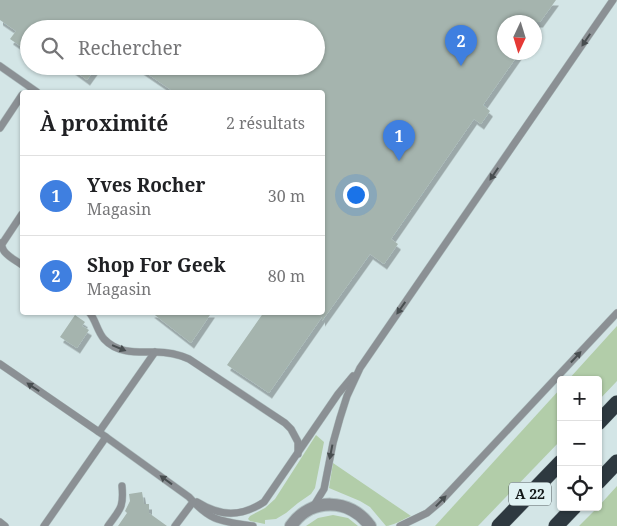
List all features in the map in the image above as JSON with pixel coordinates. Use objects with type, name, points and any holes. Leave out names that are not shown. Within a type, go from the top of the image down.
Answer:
[{"type":"highway","points":[[599,421],[617,403]]},
{"type":"highway","points":[[602,478],[617,462]]},
{"type":"highway","name":"A 22","points":[[499,526],[557,466]]},
{"type":"highway","name":"A 22","points":[[556,526],[570,511]]},
{"type":"street","points":[[290,525],[312,508],[328,504],[344,506],[359,514],[370,526]]},
{"type":"lane","points":[[0,364],[99,432],[191,500],[204,507],[234,514],[250,510],[264,502],[338,394],[360,368],[613,0]]},
{"type":"lane","points":[[0,66],[24,90]]},
{"type":"lane","points":[[0,128],[20,98]]},
{"type":"lane","points":[[20,217],[1,243],[4,251],[20,264]]},
{"type":"lane","points":[[400,526],[427,513],[440,502],[617,313]]},
{"type":"lane","points":[[91,315],[105,340],[116,348],[129,352],[155,352],[180,355],[279,418],[291,429],[295,436],[298,442],[298,454]]},
{"type":"lane","points":[[99,432],[155,352]]},
{"type":"lane","points":[[312,508],[324,489],[340,418],[347,396],[360,368]]},
{"type":"lane","points":[[44,526],[106,437]]},
{"type":"lane","points":[[108,526],[123,503],[122,486]]},
{"type":"lane","points":[[175,526],[191,500]]},
{"type":"lane","points":[[191,500],[202,511],[212,517],[253,526]]},
{"type":"lane","points":[[0,522],[5,526]]},
{"type":"green space","points":[[617,326],[617,381],[602,397],[602,376],[572,376]]},
{"type":"green space","points":[[557,392],[557,444],[478,526],[435,526]]},
{"type":"green space","points":[[316,435],[324,442],[315,488],[311,494],[276,519],[265,520],[265,524],[250,521],[248,519],[250,516],[265,508],[275,499]]},
{"type":"green space","points":[[333,463],[411,516],[386,526],[370,507],[329,488]]},
{"type":"green space","points":[[617,486],[617,526],[579,526],[594,511],[602,511],[602,503]]},
{"type":"green space","points":[[333,515],[348,518],[358,526],[306,526],[318,518]]},
{"type":"building","points":[[0,0],[556,0],[542,19],[542,15],[497,15],[497,60],[514,60],[483,105],[490,111],[481,124],[474,119],[391,239],[398,244],[384,264],[370,254],[322,321],[322,317],[269,393],[227,365],[262,315],[325,315],[325,90],[171,90],[149,75],[325,75],[325,20],[20,20],[20,46],[10,39],[16,31],[0,20]]},
{"type":"building","points":[[80,75],[91,75],[87,80]]},
{"type":"building","points":[[75,315],[85,322],[82,326],[89,330],[77,348],[60,337]]},
{"type":"building","points":[[155,315],[210,315],[191,343]]},
{"type":"building","points":[[142,492],[144,504],[149,504],[149,513],[167,526],[118,526],[127,513],[125,511],[130,501],[129,494]]},
{"type":"place","name":"Shop For Geek","points":[[461,66]]},
{"type":"place","name":"Yves Rocher","points":[[399,161]]}]
